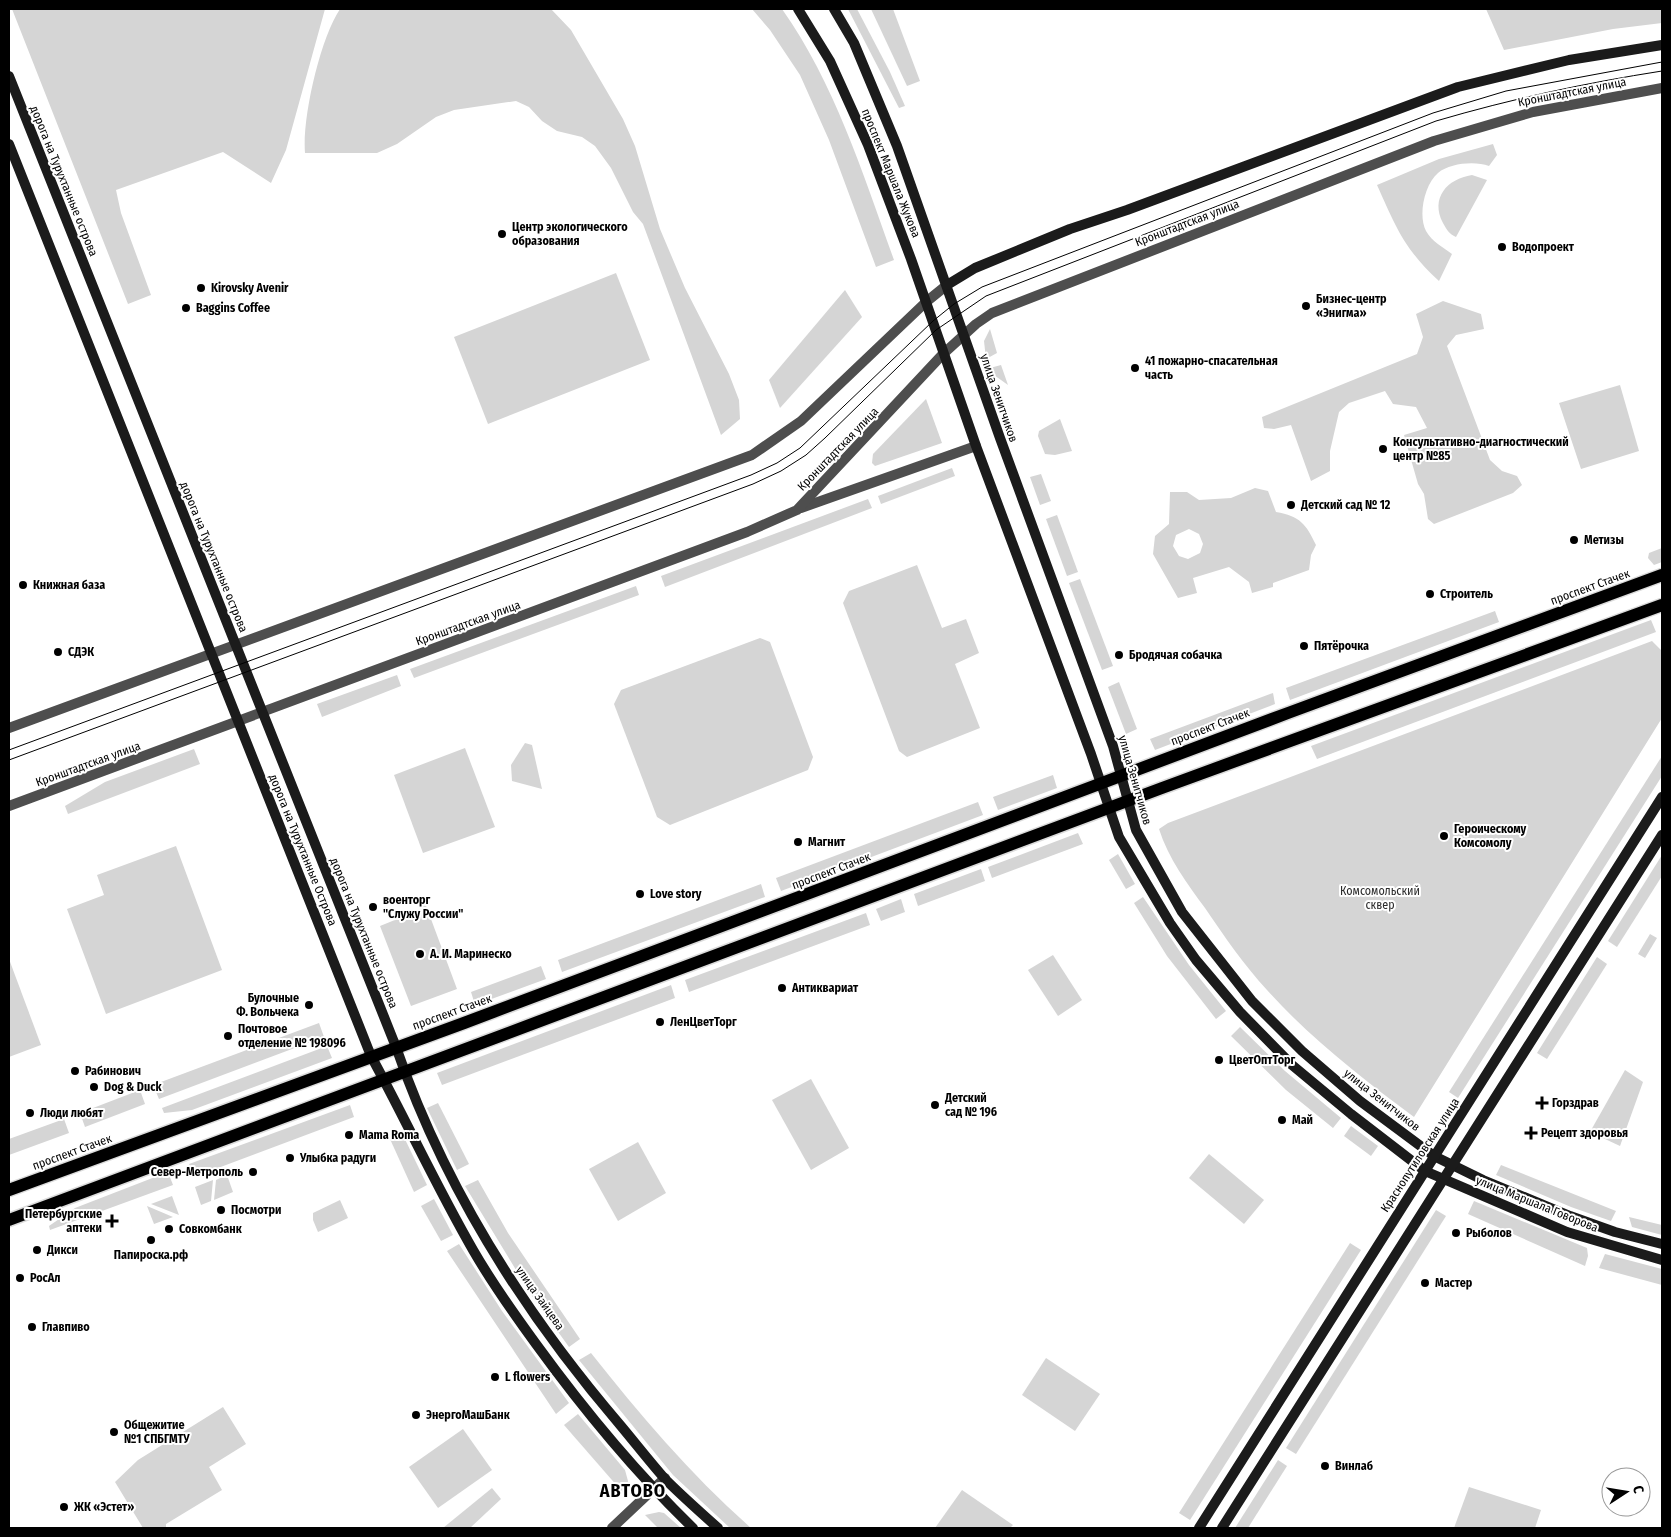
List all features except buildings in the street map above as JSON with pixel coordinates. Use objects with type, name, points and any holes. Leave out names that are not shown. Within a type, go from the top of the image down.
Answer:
[{"type":"main road","name":"проспект Стачек","points":[[9,1190],[1662,575]]},
{"type":"main road","points":[[9,1220],[1109,808],[1662,605]]},
{"type":"street","name":"проспект Маршала Жукова","points":[[798,9],[830,61],[868,145],[944,354]]},
{"type":"street","name":"проспект Маршала Жукова","points":[[834,9],[854,43],[876,92],[964,335]]},
{"type":"street","points":[[9,728],[752,455],[801,421],[926,302],[947,285],[975,268],[1070,229],[1127,210],[1458,87],[1569,60],[1662,45]]},
{"type":"street","name":"дорога на Турухтанные острова","points":[[9,76],[396,1047]]},
{"type":"street","name":"Кронштадтская улица","points":[[9,806],[263,714],[747,532],[798,510],[944,354],[992,313],[1434,141],[1533,112],[1662,88]]},
{"type":"street","points":[[9,144],[212,654]]},
{"type":"street","name":"улица Зенитчиков","points":[[964,335],[1113,746],[1136,830],[1182,912],[1252,1001],[1302,1052],[1360,1101],[1443,1160]]},
{"type":"street","points":[[944,354],[1119,837],[1170,923],[1196,960],[1240,1012],[1292,1064],[1351,1114],[1434,1175]]},
{"type":"street","points":[[798,510],[976,446]]},
{"type":"street","name":"дорога на Турухтанные Острова","points":[[212,654],[371,1056]]},
{"type":"street","name":"Краснопутиловская улица","points":[[1222,1528],[1662,797]]},
{"type":"street","name":"Краснопутиловская улица","points":[[1199,1528],[1443,1160],[1662,835]]},
{"type":"street","name":"улица Зайцева","points":[[396,1047],[416,1103],[452,1179],[488,1244],[574,1369],[665,1478],[718,1528]]},
{"type":"street","points":[[371,1056],[437,1186],[474,1252],[509,1306],[579,1402],[653,1490],[693,1528]]},
{"type":"street","name":"улица Маршала Говорова","points":[[1443,1160],[1570,1216],[1616,1232],[1662,1244]]},
{"type":"street","name":"улица Маршала Говорова","points":[[1434,1175],[1567,1232],[1662,1260]]},
{"type":"street","points":[[612,1528],[665,1478]]},
{"type":"green space","points":[[12,9],[325,9],[286,150],[271,183],[223,152],[116,190],[121,213],[151,295],[128,304]]},
{"type":"green space","points":[[340,9],[551,9],[571,30],[623,119],[635,146],[660,229],[685,288],[729,374],[739,400],[740,419],[721,435],[643,224],[633,212],[611,168],[595,146],[582,137],[557,131],[542,121],[529,107],[516,101],[454,110],[436,117],[397,144],[377,153],[305,153],[306,120],[314,79],[326,39]]},
{"type":"green space","points":[[752,9],[782,9],[801,38],[833,99],[846,130],[894,260],[876,267],[829,140],[800,75],[770,30]]},
{"type":"green space","points":[[848,9],[857,9],[890,72],[905,106],[899,108]]},
{"type":"green space","points":[[871,9],[893,9],[920,81],[907,86]]},
{"type":"green space","points":[[1486,9],[1662,9],[1662,23],[1613,29],[1504,50]]},
{"type":"green space","points":[[1493,144],[1497,155],[1489,166],[1470,163],[1449,167],[1438,173],[1429,185],[1423,209],[1426,231],[1434,241],[1452,254],[1439,281],[1409,248],[1377,185],[1439,159]]},
{"type":"green space","points":[[1472,175],[1487,180],[1456,237],[1448,232],[1439,214],[1440,198],[1448,185],[1463,177]]},
{"type":"green space","points":[[616,273],[650,360],[488,424],[454,337]]},
{"type":"green space","points":[[845,290],[862,317],[780,408],[769,380]]},
{"type":"green space","points":[[1443,301],[1481,314],[1484,329],[1456,335],[1447,346],[1490,460],[1502,471],[1517,476],[1522,485],[1513,493],[1434,524],[1428,519],[1424,494],[1418,484],[1404,435],[1427,428],[1416,407],[1393,404],[1385,391],[1349,403],[1339,412],[1330,451],[1330,471],[1311,481],[1291,425],[1274,429],[1264,428],[1262,417],[1417,354],[1423,337],[1416,314]]},
{"type":"green space","points":[[990,329],[997,353],[986,359],[984,341]]},
{"type":"green space","points":[[1001,365],[1008,385],[994,375],[990,368]]},
{"type":"green space","points":[[1620,385],[1639,451],[1581,469],[1559,403]]},
{"type":"green space","points":[[926,399],[942,443],[875,466],[872,463],[873,454]]},
{"type":"green space","points":[[1060,419],[1072,451],[1055,455],[1045,454],[1038,436],[1039,431]]},
{"type":"green space","points":[[952,468],[955,476],[881,504],[878,496]]},
{"type":"green space","points":[[1041,474],[1051,501],[1040,505],[1030,477]]},
{"type":"green space","points":[[1255,488],[1268,491],[1276,512],[1291,516],[1301,522],[1316,545],[1311,555],[1309,570],[1273,583],[1273,587],[1252,593],[1249,582],[1229,567],[1193,578],[1197,593],[1178,598],[1153,554],[1155,536],[1169,524],[1170,492],[1187,492],[1199,500],[1231,498]],"holes":[[[1189,529],[1199,534],[1203,544],[1200,553],[1188,559],[1179,556],[1173,546],[1176,535]]]},
{"type":"green space","points":[[868,499],[872,508],[665,587],[661,576]]},
{"type":"green space","points":[[1057,515],[1078,572],[1067,576],[1046,519]]},
{"type":"green space","points":[[1662,548],[1662,562],[1654,565],[1648,558],[1649,553]]},
{"type":"green space","points":[[917,565],[942,628],[966,619],[979,653],[955,664],[980,728],[907,757],[899,751],[843,603],[849,591]]},
{"type":"green space","points":[[1080,579],[1113,666],[1102,670],[1069,583]]},
{"type":"green space","points":[[636,586],[639,595],[414,678],[410,669]]},
{"type":"green space","points":[[1495,611],[1499,622],[1290,700],[1286,688]]},
{"type":"green space","points":[[1651,620],[1656,632],[1317,759],[1311,746]]},
{"type":"green space","points":[[760,638],[770,642],[813,757],[808,770],[670,825],[657,817],[614,704],[621,690]]},
{"type":"green space","name":"Комсомольский сквер","points":[[1652,641],[1662,651],[1662,718],[1414,1117],[1356,1073],[1319,1041],[1284,1008],[1259,980],[1185,881],[1173,861],[1159,829],[1168,823]]},
{"type":"green space","points":[[397,675],[401,686],[322,717],[317,704]]},
{"type":"green space","points":[[1119,682],[1137,729],[1126,734],[1108,687]]},
{"type":"green space","points":[[1273,693],[1275,704],[1155,750],[1150,739]]},
{"type":"green space","points":[[525,743],[532,745],[542,789],[512,781],[511,765]]},
{"type":"green space","points":[[465,748],[495,827],[423,853],[394,775]]},
{"type":"green space","points":[[194,749],[200,764],[68,814],[65,806],[105,782]]},
{"type":"green space","points":[[1662,756],[1662,776],[1458,1098],[1449,1092]]},
{"type":"green space","points":[[1053,775],[1057,788],[998,810],[993,797]]},
{"type":"green space","points":[[978,802],[983,815],[781,891],[776,878]]},
{"type":"green space","points":[[1078,833],[1083,844],[992,878],[988,867]]},
{"type":"green space","points":[[176,846],[222,970],[106,1014],[67,909],[104,895],[97,875]]},
{"type":"green space","points":[[1118,854],[1135,884],[1126,889],[1109,860]]},
{"type":"green space","points":[[1662,855],[1662,876],[1617,947],[1608,941]]},
{"type":"green space","points":[[981,869],[985,881],[918,906],[914,894]]},
{"type":"green space","points":[[761,884],[765,897],[562,972],[558,960]]},
{"type":"green space","points":[[1143,897],[1189,965],[1226,1011],[1216,1019],[1167,956],[1134,903]]},
{"type":"green space","points":[[901,899],[905,912],[881,921],[876,909]]},
{"type":"green space","points":[[425,903],[457,989],[411,1006],[380,926],[422,909],[422,905]]},
{"type":"green space","points":[[866,913],[870,925],[689,992],[685,980]]},
{"type":"green space","points":[[1650,934],[1657,938],[1645,958],[1638,954]]},
{"type":"green space","points":[[1053,955],[1082,1000],[1058,1016],[1028,970]]},
{"type":"green space","points":[[1597,957],[1607,964],[1547,1059],[1537,1053]]},
{"type":"green space","points":[[9,959],[41,1045],[9,1057]]},
{"type":"green space","points":[[541,966],[546,979],[475,1005],[471,992]]},
{"type":"green space","points":[[671,985],[675,998],[442,1085],[437,1073]]},
{"type":"green space","points":[[319,1023],[324,1037],[159,1099],[153,1085]]},
{"type":"green space","points":[[1240,1027],[1285,1071],[1341,1118],[1333,1128],[1286,1090],[1231,1036]]},
{"type":"green space","points":[[327,1046],[332,1058],[192,1110],[164,1113],[162,1108]]},
{"type":"green space","points":[[1625,1070],[1643,1082],[1620,1146],[1590,1132]]},
{"type":"green space","points":[[811,1079],[849,1148],[811,1170],[772,1100]]},
{"type":"green space","points":[[140,1090],[145,1104],[85,1127],[80,1113]]},
{"type":"green space","points":[[438,1103],[469,1164],[457,1170],[427,1108]]},
{"type":"green space","points":[[350,1105],[354,1117],[194,1177],[189,1164]]},
{"type":"green space","points":[[64,1119],[69,1133],[9,1155],[9,1139]]},
{"type":"green space","points":[[1351,1126],[1378,1146],[1371,1156],[1344,1136]]},
{"type":"green space","points":[[402,1133],[427,1185],[414,1192],[390,1139]]},
{"type":"green space","points":[[638,1142],[666,1193],[618,1221],[589,1169]]},
{"type":"green space","points":[[1209,1154],[1264,1200],[1244,1224],[1189,1178]]},
{"type":"green space","points":[[1501,1165],[1616,1211],[1611,1221],[1571,1207],[1496,1175]]},
{"type":"green space","points":[[168,1172],[173,1185],[50,1230],[49,1226],[75,1208]]},
{"type":"green space","points":[[227,1175],[233,1192],[214,1200],[216,1180]]},
{"type":"green space","points":[[213,1180],[211,1201],[201,1205],[195,1187]]},
{"type":"green space","points":[[478,1180],[508,1233],[580,1339],[569,1347],[530,1293],[465,1186]]},
{"type":"green space","points":[[172,1196],[179,1215],[151,1204]]},
{"type":"green space","points":[[434,1199],[453,1235],[441,1241],[421,1206]]},
{"type":"green space","points":[[340,1200],[348,1218],[318,1232],[313,1220],[313,1213]]},
{"type":"green space","points":[[1474,1201],[1587,1248],[1588,1256],[1585,1266],[1468,1214]]},
{"type":"green space","points":[[147,1206],[173,1217],[154,1224]]},
{"type":"green space","points":[[1436,1210],[1446,1216],[1296,1454],[1286,1448]]},
{"type":"green space","points":[[1629,1217],[1662,1225],[1662,1235],[1632,1227]]},
{"type":"green space","points":[[1350,1243],[1361,1250],[1190,1520],[1179,1513]]},
{"type":"green space","points":[[459,1244],[502,1311],[569,1403],[556,1414],[447,1251]]},
{"type":"green space","points":[[1605,1254],[1662,1269],[1662,1285],[1599,1268]]},
{"type":"green space","points":[[591,1353],[628,1399],[687,1466],[751,1528],[730,1528],[673,1475],[579,1360]]},
{"type":"green space","points":[[1046,1358],[1100,1394],[1075,1431],[1022,1395]]},
{"type":"green space","points":[[223,1407],[246,1444],[209,1467],[222,1490],[166,1524],[166,1528],[143,1528],[115,1482],[138,1460]]},
{"type":"green space","points":[[578,1414],[625,1470],[628,1481],[625,1495],[564,1425]]},
{"type":"green space","points":[[463,1429],[492,1470],[438,1508],[409,1467]]},
{"type":"green space","points":[[1278,1460],[1287,1466],[1248,1528],[1235,1528]]},
{"type":"green space","points":[[1469,1487],[1541,1510],[1535,1528],[1454,1528]]},
{"type":"green space","points":[[492,1488],[501,1499],[470,1528],[443,1528]]},
{"type":"green space","points":[[962,1490],[1013,1525],[1010,1528],[935,1528]]},
{"type":"green space","points":[[659,1512],[664,1513],[681,1528],[658,1528],[645,1515]]},
{"type":"tram line","points":[[9,750],[751,475],[777,463],[800,448],[933,321],[954,304],[982,287],[1433,113],[1506,91],[1662,62]]},
{"type":"tram line","points":[[9,760],[753,484],[781,471],[806,455],[825,438],[936,330],[986,296],[1436,121],[1548,92],[1662,71]]},
{"type":"place","name":"Центр экологического образования","points":[[502,234]]},
{"type":"place","name":"Водопроект","points":[[1502,247]]},
{"type":"place","name":"Kirovsky Avenir","points":[[201,288]]},
{"type":"place","name":"Бизнес-центр «Энигма»","points":[[1306,306]]},
{"type":"place","name":"Baggins Coffee","points":[[186,308]]},
{"type":"place","name":"41 пожарно-спасательная часть","points":[[1135,368]]},
{"type":"place","name":"Консультативно-диагностический центр №85","points":[[1383,449]]},
{"type":"place","name":"Детский сад № 12","points":[[1291,505]]},
{"type":"place","name":"Метизы","points":[[1574,540]]},
{"type":"place","name":"Книжная база","points":[[23,585]]},
{"type":"place","name":"Строитель","points":[[1430,594]]},
{"type":"place","name":"Пятёрочка","points":[[1304,646]]},
{"type":"place","name":"СДЭК","points":[[58,652]]},
{"type":"place","name":"Бродячая собачка","points":[[1119,655]]},
{"type":"place","name":"Героическому Комсомолу","points":[[1444,836]]},
{"type":"place","name":"Магнит","points":[[798,842]]},
{"type":"place","name":"Love story","points":[[640,894]]},
{"type":"place","name":"военторг \"Служу России\"","points":[[373,907]]},
{"type":"place","name":"А. И. Маринеско","points":[[420,954]]},
{"type":"place","name":"Антиквариат","points":[[782,988]]},
{"type":"place","name":"Булочные Ф. Вольчека","points":[[309,1005]]},
{"type":"place","name":"ЛенЦветТорг","points":[[660,1022]]},
{"type":"place","name":"Почтовое отделение № 198096","points":[[228,1036]]},
{"type":"place","name":"ЦветОптТорг","points":[[1219,1060]]},
{"type":"place","name":"Рабинович","points":[[75,1071]]},
{"type":"place","name":"Dog & Duck","points":[[94,1087]]},
{"type":"place","name":"Горздрав","points":[[1542,1103]]},
{"type":"place","name":"Детский сад № 196","points":[[935,1105]]},
{"type":"place","name":"Люди любят","points":[[30,1113]]},
{"type":"place","name":"Май","points":[[1282,1120]]},
{"type":"place","name":"Рецепт здоровья","points":[[1531,1133]]},
{"type":"place","name":"Mama Roma","points":[[349,1135]]},
{"type":"place","name":"Улыбка радуги","points":[[290,1158]]},
{"type":"place","name":"Север-Метрополь","points":[[253,1172]]},
{"type":"place","name":"Посмотри","points":[[221,1210]]},
{"type":"place","name":"Петербургские аптеки","points":[[112,1221]]},
{"type":"place","name":"Совкомбанк","points":[[169,1229]]},
{"type":"place","name":"Рыболов","points":[[1456,1233]]},
{"type":"place","name":"Папироска.рф","points":[[151,1240]]},
{"type":"place","name":"Дикси","points":[[37,1250]]},
{"type":"place","name":"РосАл","points":[[20,1278]]},
{"type":"place","name":"Мастер","points":[[1425,1283]]},
{"type":"place","name":"Главпиво","points":[[32,1327]]},
{"type":"place","name":"L flowers","points":[[495,1377]]},
{"type":"place","name":"ЭнергоМашБанк","points":[[416,1415]]},
{"type":"place","name":"Общежитие №1 СПБГМТУ","points":[[114,1432]]},
{"type":"place","name":"Винлаб","points":[[1325,1466]]},
{"type":"place","name":"ЖК «Эстет»","points":[[64,1507]]},
{"type":"district","name":"АВТОВО","points":[[633,1491]]}]
